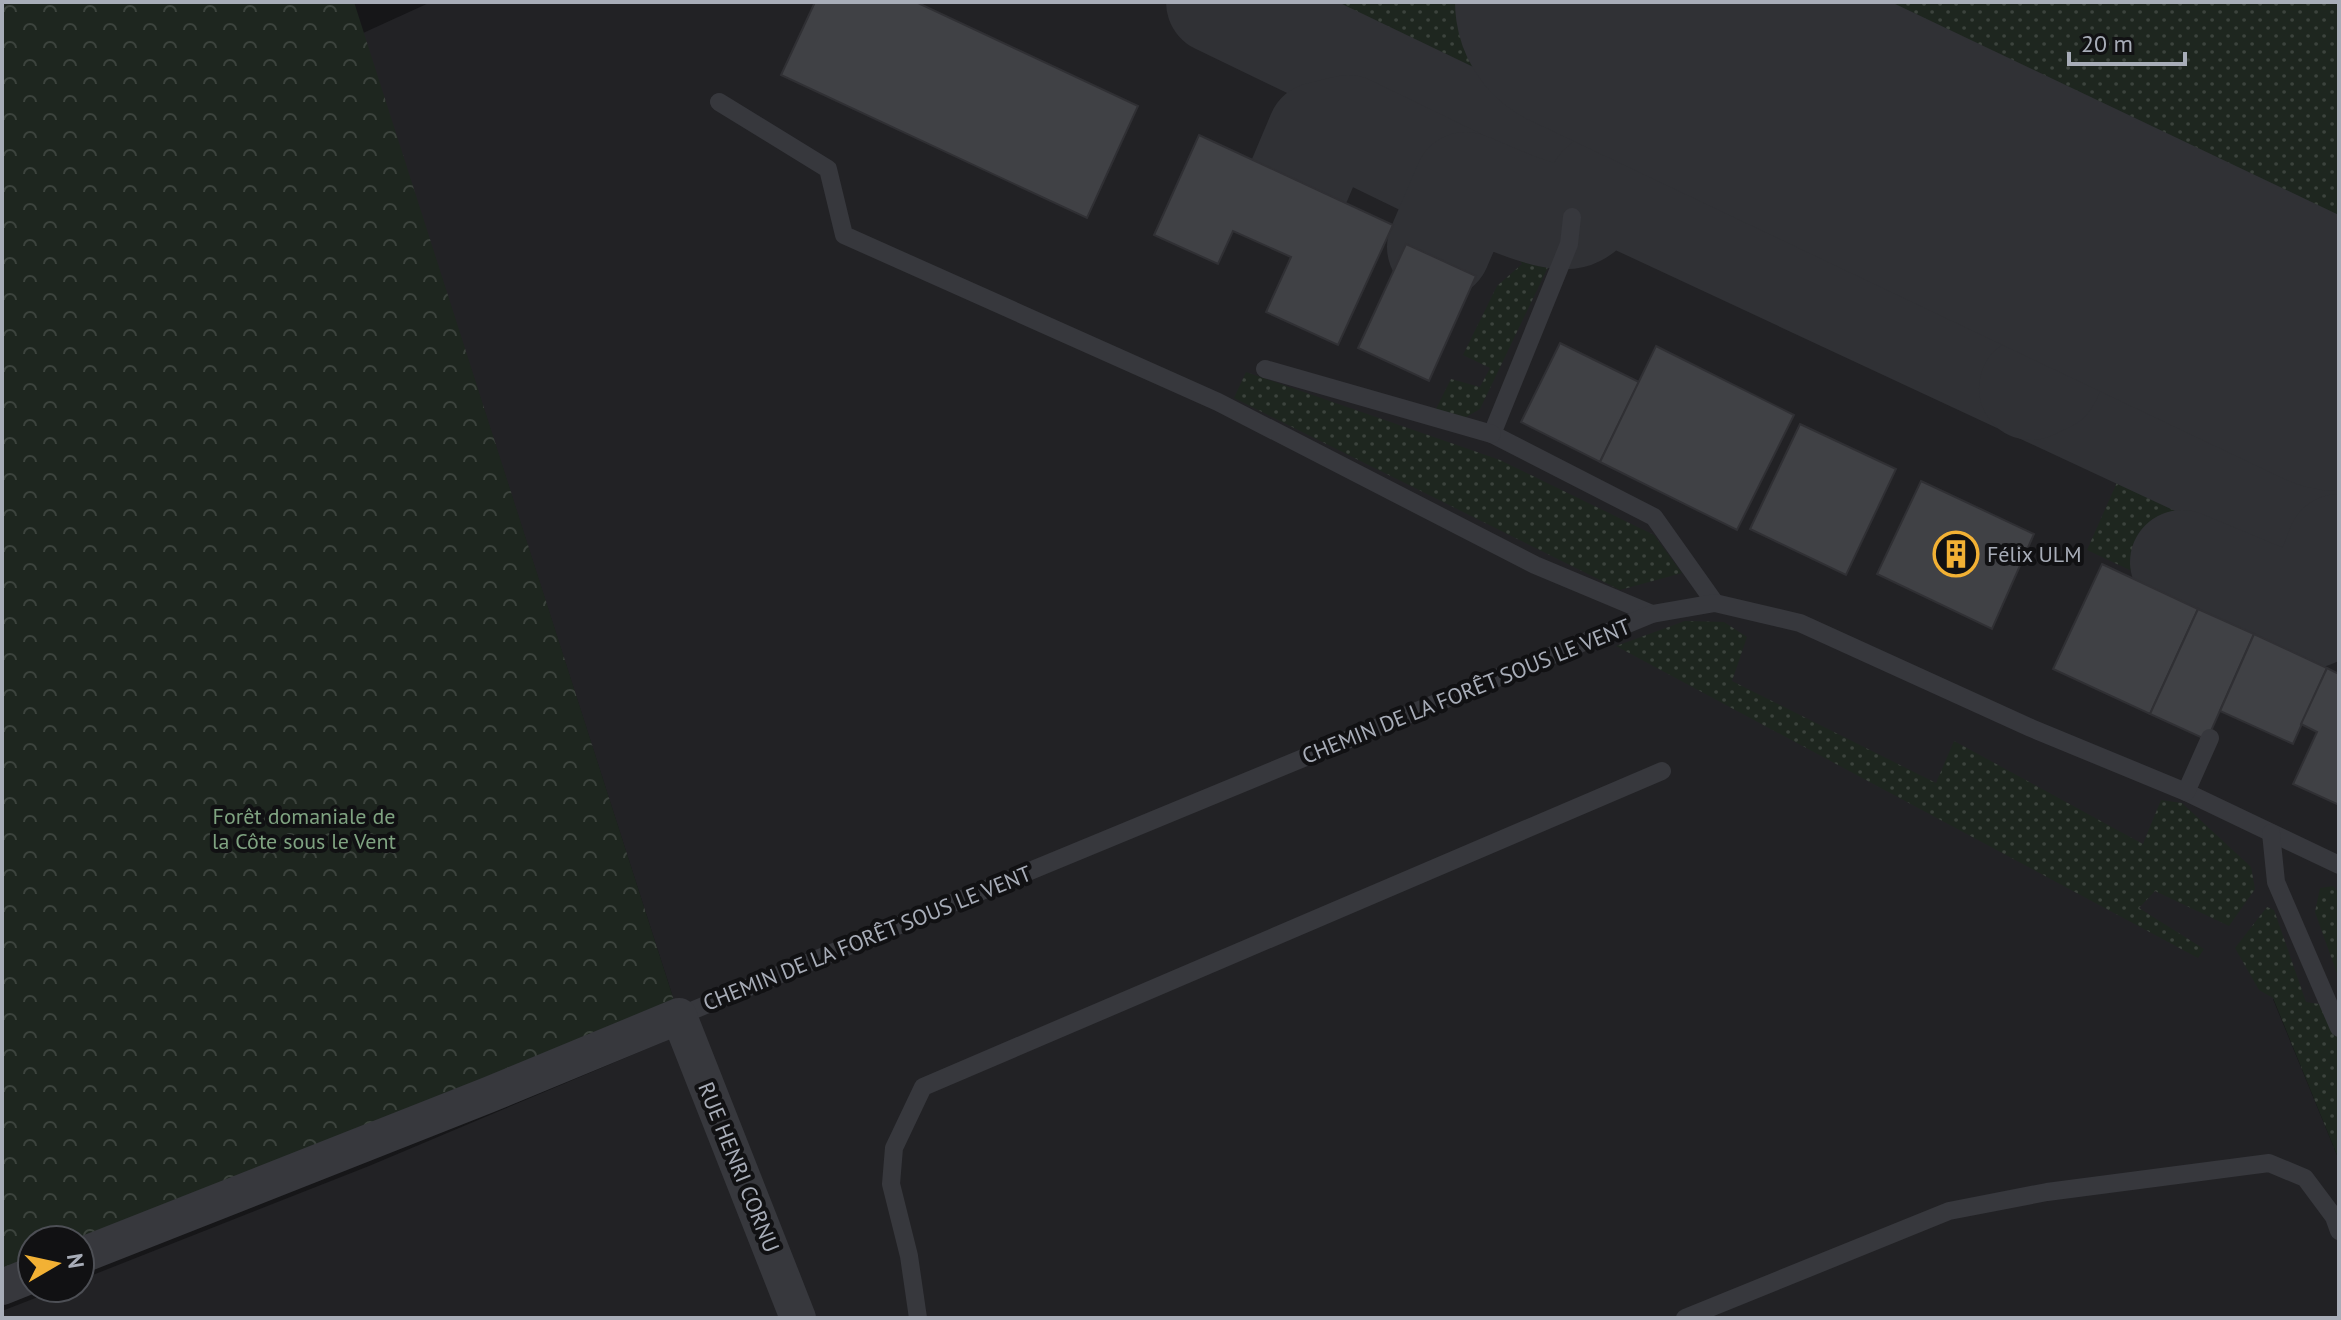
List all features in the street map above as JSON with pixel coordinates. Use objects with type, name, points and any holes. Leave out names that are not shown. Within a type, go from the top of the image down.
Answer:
[{"type":"street","name":"CHEMIN DE LA FORÊT SOUS LE VENT","points":[[96,1250],[679,1016]]},
{"type":"street","name":"RUE HENRI CORNU","points":[[679,1016],[798,1318]]},
{"type":"lane","points":[[719,102],[828,169],[844,235],[1218,402],[1535,565],[1652,614]]},
{"type":"lane","points":[[1492,434],[1569,244],[1572,217]]},
{"type":"lane","points":[[1265,369],[1492,434],[1654,517],[1715,603],[1800,623],[2031,728],[2186,792],[2339,865]]},
{"type":"lane","name":"CHEMIN DE LA FORÊT SOUS LE VENT","points":[[679,1016],[1652,614],[1715,603]]},
{"type":"lane","points":[[2186,792],[2210,738]]},
{"type":"lane","points":[[918,1318],[909,1256],[891,1184],[894,1148],[923,1087],[1662,771]]},
{"type":"lane","points":[[2271,833],[2276,882],[2339,1028]]},
{"type":"lane","points":[[1685,1318],[1949,1211],[2047,1192],[2269,1163],[2305,1178],[2334,1217],[2339,1231]]},
{"type":"shaded area","points":[[431,2],[1852,2],[2339,243],[2339,1007],[2273,999],[2339,1160],[2339,1318],[2,1318],[2,1311],[20,1304],[96,1304],[96,1274],[369,1166],[663,1042],[679,1016],[363,33]]},
{"type":"green space","name":"Forêt domaniale de la Côte sous le Vent","points":[[7,2],[354,2],[679,1016],[96,1234],[96,1224],[16,1224],[16,1266],[2,1272],[2,5]]},
{"type":"green space","points":[[1251,2],[1453,2],[1632,89],[1594,170]]},
{"type":"green space","points":[[1721,2],[1841,2],[2086,119],[1852,2],[2339,2],[2339,298]]},
{"type":"green space","points":[[1660,97],[1972,231],[2052,326],[2026,376],[1617,185]]},
{"type":"green space","points":[[1533,221],[1556,225],[1560,242],[1480,409],[1461,420],[1435,411],[1451,379],[1480,387],[1490,368],[1463,355],[1497,286],[1522,264],[1509,242]]},
{"type":"green space","points":[[2165,344],[2209,355],[2339,419],[2339,521],[2068,394],[2082,367],[2114,345]]},
{"type":"green space","points":[[1246,372],[1500,460],[1654,535],[1682,573],[1620,590],[1234,398]]},
{"type":"green space","points":[[2131,451],[2328,540],[2301,605],[2182,545],[2164,586],[2087,550]]},
{"type":"green space","points":[[1685,621],[1724,622],[1747,637],[1732,681],[1936,783],[1954,741],[2143,844],[2161,800],[2182,803],[2251,867],[2255,889],[2229,926],[2155,891],[2139,908],[2204,949],[2198,958],[1616,646]]},
{"type":"green space","points":[[2333,886],[2339,893],[2339,979],[2315,912],[2320,888]]},
{"type":"green space","points":[[2267,907],[2274,910],[2306,1002],[2339,1007],[2339,1160],[2273,998],[2259,990],[2235,948]]},
{"type":"building","points":[[815,2],[916,2],[1138,106],[1087,218],[781,75]]},
{"type":"building","points":[[1199,135],[1393,225],[1338,345],[1266,312],[1291,257],[1233,231],[1218,264],[1154,235]]},
{"type":"building","points":[[1406,244],[1476,276],[1429,381],[1358,348]]},
{"type":"building","points":[[1560,343],[1639,382],[1600,462],[1521,422]]},
{"type":"building","points":[[1656,346],[1794,415],[1737,530],[1600,462]]},
{"type":"building","points":[[1800,424],[1896,469],[1846,575],[1750,529]]},
{"type":"building","name":"Félix ULM","points":[[1921,481],[2034,534],[1992,629],[1877,574]]},
{"type":"building","points":[[2102,564],[2198,609],[2150,714],[2053,669]]},
{"type":"building","points":[[2198,609],[2254,634],[2207,740],[2150,714]]},
{"type":"building","points":[[2254,634],[2327,668],[2293,744],[2220,711]]},
{"type":"building","points":[[2327,668],[2339,674],[2339,805],[2293,784],[2317,732],[2301,724]]},
{"type":"taxiway","points":[[1218,2],[1601,186],[1633,119],[1647,81],[1650,51],[1634,25]]},
{"type":"taxiway","points":[[1300,179],[1319,134],[1348,127],[1455,179]]},
{"type":"taxiway","points":[[1439,247],[1466,184],[1538,212],[1566,217],[1584,209],[1601,186],[2339,530]]},
{"type":"taxiway","points":[[2031,388],[2048,380],[2090,292],[2092,260],[2077,236]]},
{"type":"taxiway","points":[[2182,562],[2312,616],[2339,546]]},
{"type":"runway","points":[[1586,2],[2339,360]]},
{"type":"place","name":"Félix ULM","points":[[1956,554]]}]
